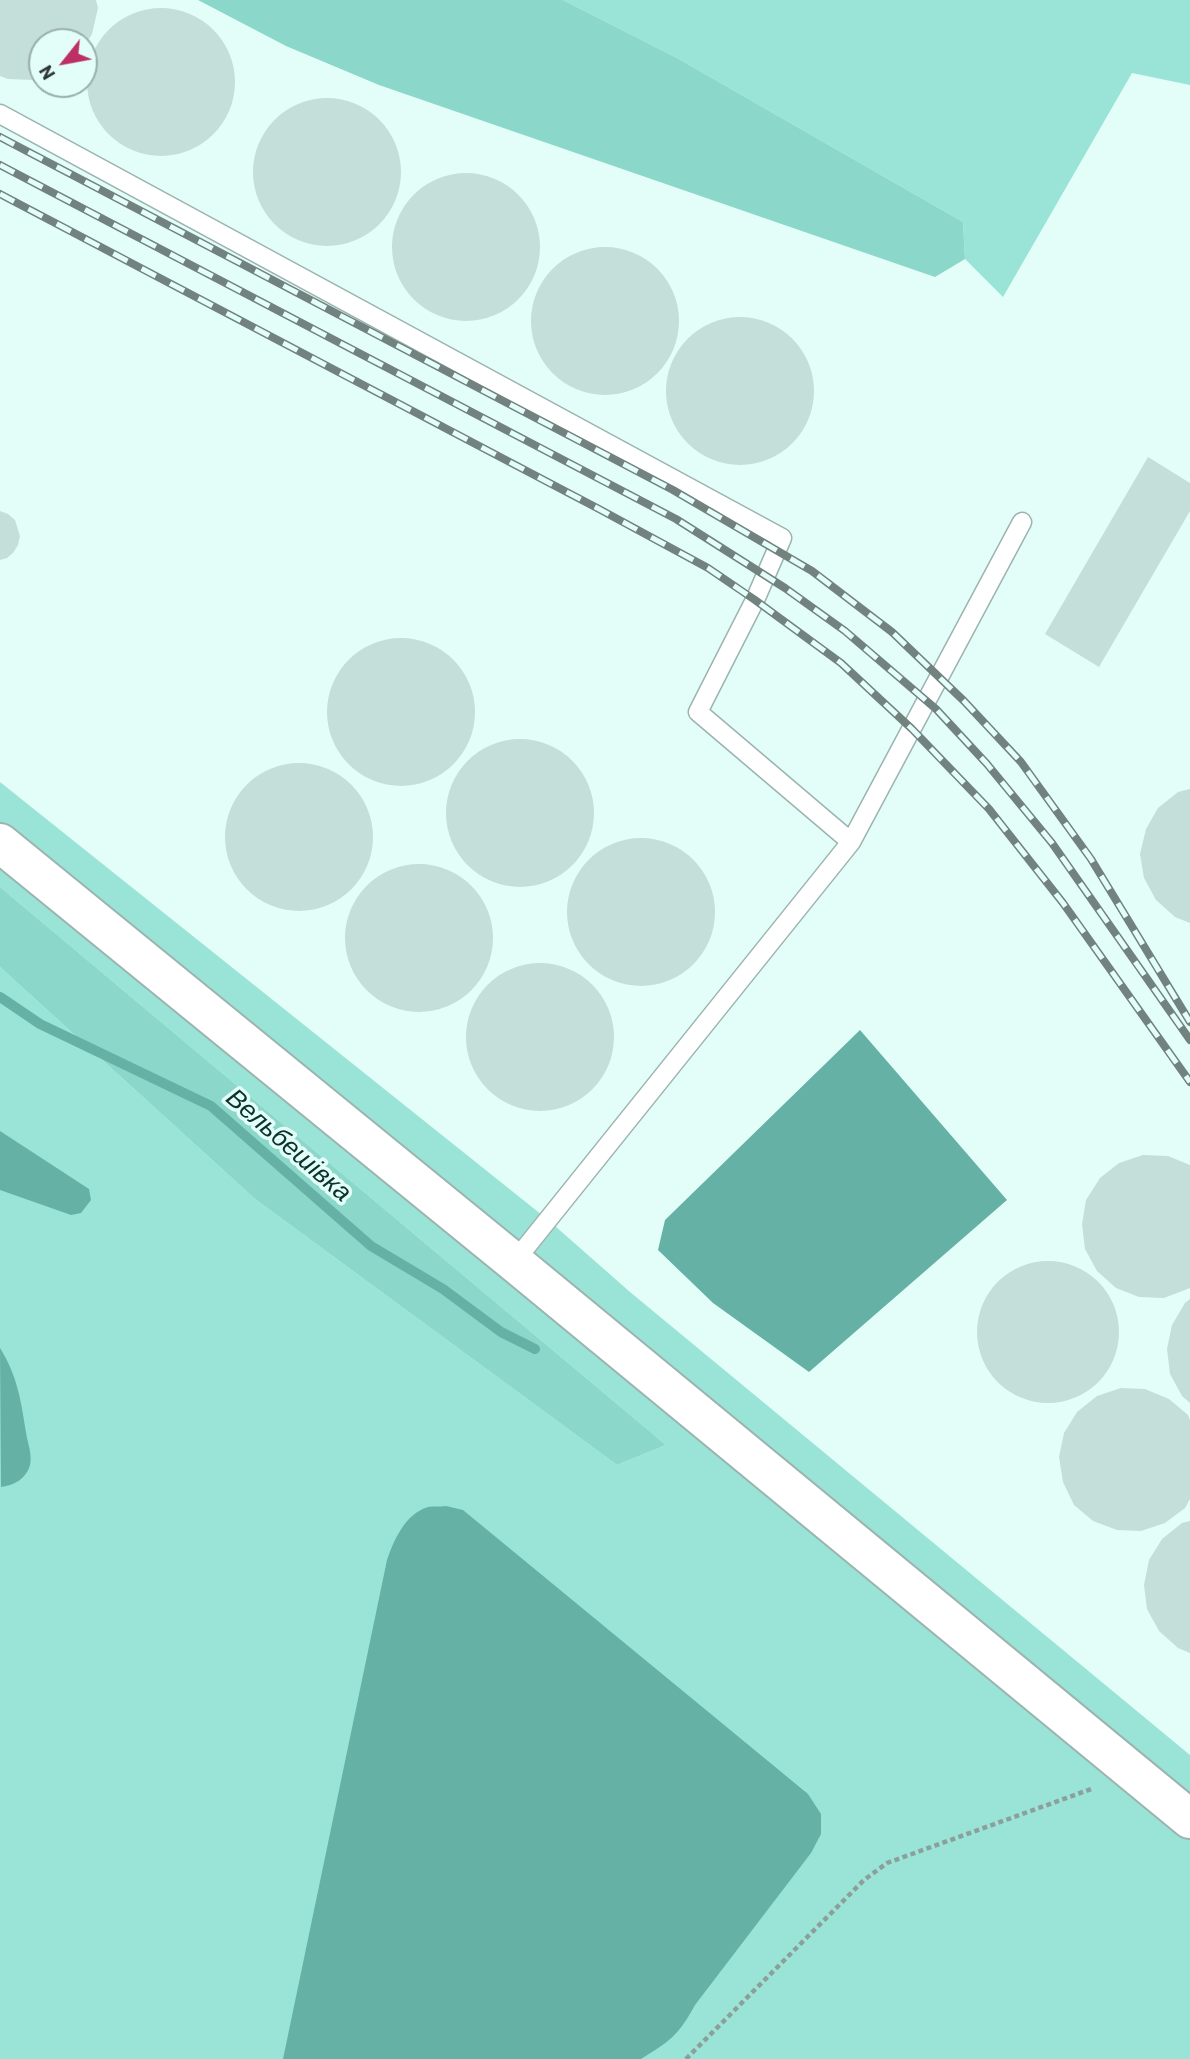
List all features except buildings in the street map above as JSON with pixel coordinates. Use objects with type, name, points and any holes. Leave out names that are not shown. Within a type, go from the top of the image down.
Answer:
[{"type":"street","points":[[0,843],[1190,1819]]},
{"type":"lane","points":[[0,114],[782,538],[755,600],[698,712],[851,842]]},
{"type":"lane","points":[[514,1262],[851,842],[1022,522]]},
{"type":"path","points":[[686,2059],[864,1880],[887,1863],[1134,1773]]},
{"type":"shaded area","points":[[198,0],[563,0],[677,58],[963,222],[965,259],[935,277],[379,85],[286,46]]},
{"type":"shaded area","points":[[563,0],[1190,0],[1190,85],[1132,73],[1003,297],[965,259],[963,222],[677,58]]},
{"type":"shaded area","points":[[0,782],[547,1219],[630,1292],[1190,1755],[1190,2059],[0,2059],[0,967],[255,1199],[617,1465],[666,1445],[0,887]]},
{"type":"shaded area","points":[[0,887],[666,1445],[617,1465],[255,1199],[0,967]]},
{"type":"shaded area","points":[[860,1030],[1007,1200],[809,1372],[713,1303],[658,1250],[665,1220]]},
{"type":"shaded area","points":[[0,1131],[89,1189],[91,1200],[81,1213],[71,1215],[0,1190]]},
{"type":"shaded area","points":[[0,1348],[18,1391],[31,1459],[23,1478],[1,1487]]},
{"type":"shaded area","points":[[446,1506],[463,1510],[808,1794],[821,1814],[821,1834],[811,1853],[678,2031],[641,2059],[283,2059],[387,1560],[397,1536],[413,1515],[428,1507]]},
{"type":"waterway","name":"Вельбешівка","points":[[0,997],[40,1024],[211,1106],[371,1246],[443,1289],[501,1332],[535,1349]]},
{"type":"railway","points":[[0,137],[673,490],[812,571],[892,632],[964,701],[1021,762],[1091,859],[1190,1022]]},
{"type":"railway","points":[[0,165],[676,519],[785,588],[845,631],[936,709],[987,764],[1052,843],[1190,1040]]},
{"type":"railway","points":[[0,194],[708,568],[841,663],[912,729],[989,809],[1063,903],[1190,1082]]}]
